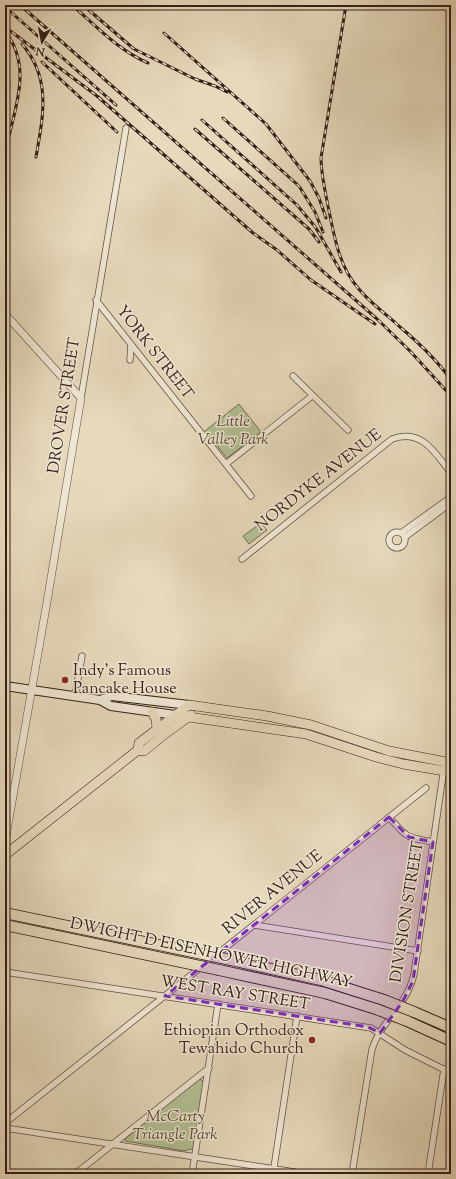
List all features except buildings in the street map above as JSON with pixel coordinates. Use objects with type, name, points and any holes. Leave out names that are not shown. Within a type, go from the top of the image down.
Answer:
[{"type":"highway","name":"DWIGHT D EISENHOWER HIGHWAY","points":[[5,913],[321,980],[384,1000],[451,1028]]},
{"type":"highway","name":"DWIGHT D EISENHOWER HIGHWAY","points":[[5,925],[325,993],[376,1009],[451,1041]]},
{"type":"main road","points":[[5,686],[100,700],[111,706],[315,736],[390,761],[448,767]]},
{"type":"main road","points":[[100,700],[112,696],[204,707],[292,721],[315,726],[389,751],[448,767]]},
{"type":"main road","points":[[5,855],[138,750],[139,743],[189,705]]},
{"type":"main road","points":[[138,750],[144,751],[204,707]]},
{"type":"main road","points":[[152,712],[156,719],[157,728]]},
{"type":"main road","points":[[286,731],[290,729],[300,729],[330,736],[339,734]]},
{"type":"main road","points":[[345,747],[352,744],[377,753],[389,751]]},
{"type":"street","name":"DROVER STREET","points":[[5,842],[126,128]]},
{"type":"street","name":"YORK STREET","points":[[96,300],[251,496]]},
{"type":"street","points":[[5,314],[81,398]]},
{"type":"street","points":[[130,360],[131,345]]},
{"type":"street","points":[[292,376],[348,430]]},
{"type":"street","points":[[226,464],[312,396]]},
{"type":"street","name":"NORDYKE AVENUE","points":[[242,558],[388,441],[404,436],[418,439],[430,447],[451,473]]},
{"type":"street","points":[[451,497],[403,535],[451,503]]},
{"type":"street","points":[[75,696],[82,656]]},
{"type":"street","name":"DIVISION STREET","points":[[352,1174],[370,1056],[374,1043],[409,992],[414,974],[433,842],[448,767]]},
{"type":"street","name":"RIVER AVENUE","points":[[5,1123],[426,788]]},
{"type":"street","points":[[389,817],[401,832],[409,837],[433,842]]},
{"type":"street","points":[[254,925],[418,951]]},
{"type":"street","name":"WEST RAY STREET","points":[[5,972],[368,1027],[380,1033],[405,1050],[451,1073]]},
{"type":"street","points":[[192,1174],[218,1004]]},
{"type":"street","points":[[274,1171],[298,1016]]},
{"type":"street","points":[[75,1174],[209,1068]]},
{"type":"street","points":[[428,1174],[444,1069]]},
{"type":"street","points":[[5,1128],[195,1157],[274,1171],[308,1174]]},
{"type":"highlighted area","points":[[389,817],[409,837],[433,842],[413,981],[403,1001],[380,1033],[368,1027],[165,996]]},
{"type":"green space","name":"Little Valley Park","points":[[239,404],[261,432],[227,458],[205,431]]},
{"type":"green space","points":[[261,523],[267,530],[249,544],[243,536]]},
{"type":"green space","name":"McCarty Triangle Park","points":[[199,1079],[204,1081],[194,1150],[190,1149],[185,1151],[125,1141],[125,1139],[133,1132]]},
{"type":"railway","points":[[20,5],[376,318],[410,351],[451,396]]},
{"type":"railway","points":[[72,5],[117,44],[137,58],[148,63]]},
{"type":"railway","points":[[83,5],[134,49],[195,79],[227,92]]},
{"type":"railway","points":[[346,5],[321,158],[324,188],[338,249],[341,259],[351,279],[363,293],[373,304],[421,346],[451,380]]},
{"type":"railway","points":[[5,7],[116,105]]},
{"type":"railway","points":[[5,27],[97,96],[253,233],[277,250],[311,280],[375,324]]},
{"type":"railway","points":[[5,31],[14,46],[19,61],[20,76],[16,108],[5,155]]},
{"type":"railway","points":[[164,33],[266,124],[310,181],[319,198],[326,218]]},
{"type":"railway","points":[[22,44],[32,57],[38,71],[43,98],[43,112],[36,157]]},
{"type":"railway","points":[[5,60],[9,81],[5,118]]},
{"type":"railway","points":[[42,62],[117,132]]},
{"type":"railway","points":[[223,118],[299,186],[315,212],[323,232]]},
{"type":"railway","points":[[202,120],[297,205],[316,228],[341,272]]},
{"type":"railway","points":[[195,129],[309,229],[319,242]]},
{"type":"place","name":"Indy's Famous Pancake House","points":[[65,680]]},
{"type":"place","name":"Ethiopian Orthodox Tewahido Church","points":[[312,1040]]}]
